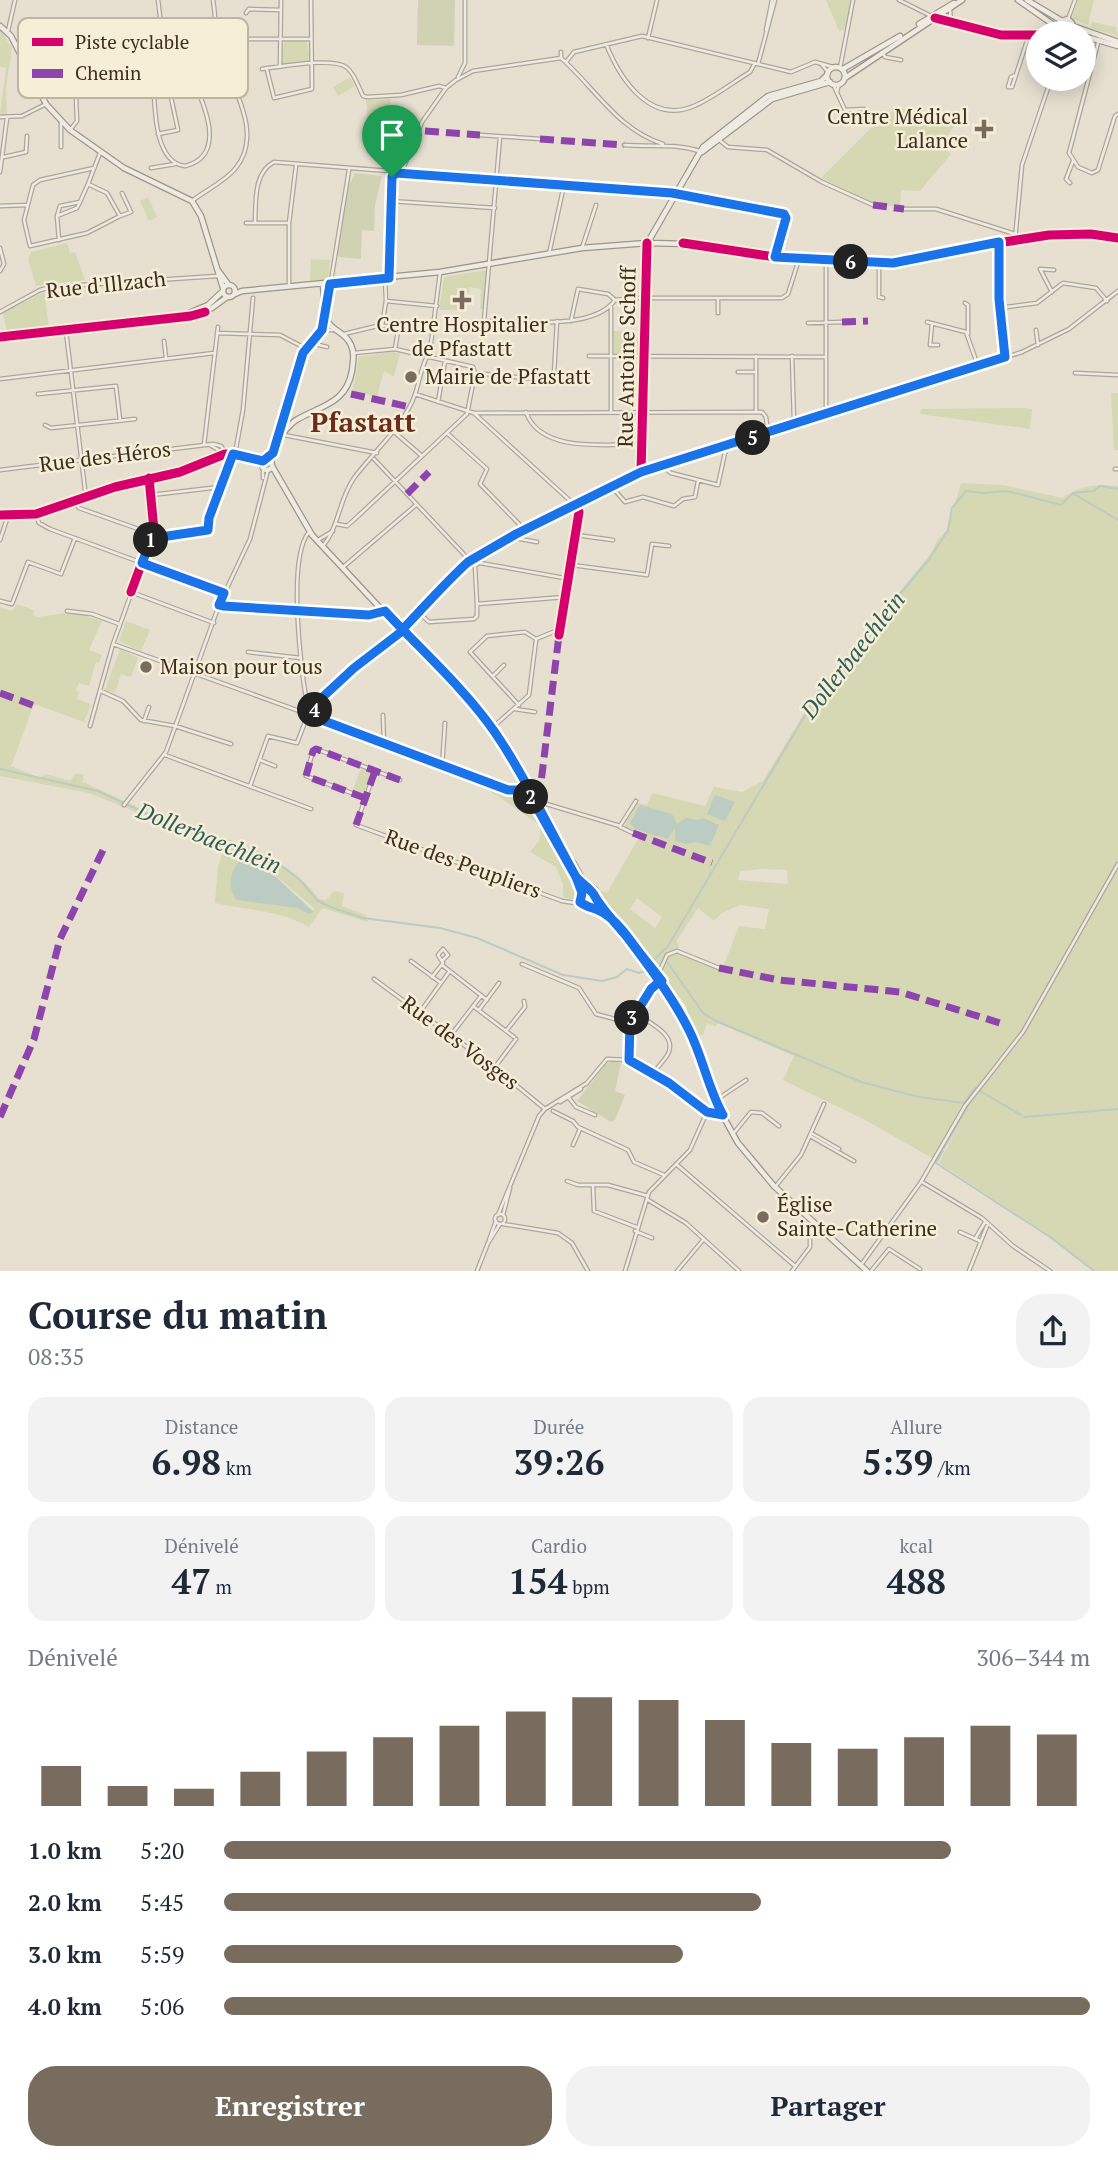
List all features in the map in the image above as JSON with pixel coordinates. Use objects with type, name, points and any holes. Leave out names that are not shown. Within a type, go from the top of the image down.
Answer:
[{"type":"main road","points":[[717,137],[772,99],[845,78],[881,51],[960,0]]},
{"type":"main road","points":[[933,17],[950,9],[960,0]]},
{"type":"main road","points":[[1018,0],[1045,21]]},
{"type":"main road","points":[[1027,0],[1065,20]]},
{"type":"main road","points":[[0,26],[7,32],[18,52]]},
{"type":"main road","points":[[1096,35],[1118,44]]},
{"type":"main road","points":[[1098,42],[1118,44]]},
{"type":"main road","points":[[647,243],[701,152],[717,137],[768,96],[821,81],[829,72],[881,51]]},
{"type":"main road","points":[[842,69],[845,78]]},
{"type":"main road","points":[[829,72],[834,83]]},
{"type":"main road","points":[[43,98],[69,130],[100,153],[192,201],[201,216],[217,276],[227,297]]},
{"type":"main road","points":[[0,337],[205,312],[227,297],[242,291],[440,272],[582,248],[647,243],[691,244],[775,257],[879,263],[907,262],[1015,237],[1072,234],[1118,238]]},
{"type":"main road","points":[[216,269],[232,286],[242,291]]},
{"type":"main road","points":[[326,298],[330,284]]},
{"type":"main road","points":[[323,285],[326,318],[322,330],[305,348],[280,436],[267,465],[311,533],[492,729],[576,877],[659,979],[688,1028],[718,1107],[733,1134],[775,1187],[869,1271]]},
{"type":"main road","points":[[178,317],[208,305],[223,290],[232,286]]},
{"type":"main road","points":[[232,286],[234,294]]},
{"type":"main road","points":[[280,436],[297,419],[329,406],[347,388],[354,353],[344,334],[332,330],[326,318]]},
{"type":"main road","points":[[576,877],[581,899],[604,913]]},
{"type":"main road","points":[[581,899],[592,895]]},
{"type":"main road","points":[[590,906],[592,895]]},
{"type":"street","points":[[7,32],[15,0]]},
{"type":"street","points":[[158,0],[160,18]]},
{"type":"street","points":[[213,0],[216,18]]},
{"type":"street","points":[[280,67],[281,0]]},
{"type":"street","points":[[311,0],[312,64],[310,90],[276,98],[271,95],[265,69],[312,64],[347,67],[363,96],[401,95],[439,86],[446,89]]},
{"type":"street","points":[[401,174],[419,129],[466,63],[465,0]]},
{"type":"street","points":[[648,38],[657,0]]},
{"type":"street","points":[[606,44],[639,97],[655,107],[668,110],[696,106],[750,72],[757,64],[774,0]]},
{"type":"street","points":[[842,69],[853,0]]},
{"type":"street","points":[[899,0],[951,23],[1008,36],[1026,36]]},
{"type":"street","points":[[1065,20],[1075,0]]},
{"type":"street","points":[[246,13],[249,9],[281,10]]},
{"type":"street","points":[[950,9],[951,23]]},
{"type":"street","points":[[1100,36],[1069,153],[1077,167],[1092,173],[1098,170],[1115,116],[1118,114]]},
{"type":"street","points":[[248,39],[310,38]]},
{"type":"street","points":[[566,62],[574,51],[648,38],[791,72],[812,62],[822,65],[829,72]]},
{"type":"street","points":[[1016,75],[1026,40]]},
{"type":"street","points":[[881,51],[885,57],[901,60]]},
{"type":"street","points":[[561,52],[561,58]]},
{"type":"street","points":[[456,80],[476,71],[561,58],[622,123],[663,144],[701,152]]},
{"type":"street","points":[[466,63],[476,71]]},
{"type":"street","points":[[834,83],[845,110],[864,109]]},
{"type":"street","points":[[904,209],[950,213],[1015,237],[1023,165],[1047,91]]},
{"type":"street","points":[[69,130],[77,121],[77,98]]},
{"type":"street","points":[[156,98],[161,147],[176,164]]},
{"type":"street","points":[[159,134],[178,130],[172,98]]},
{"type":"street","points":[[151,168],[176,164],[185,166],[195,162],[210,136],[208,114],[201,98]]},
{"type":"street","points":[[192,201],[235,170],[244,153],[247,130],[239,98]]},
{"type":"street","points":[[0,117],[32,113],[46,104]]},
{"type":"street","points":[[0,172],[7,118]]},
{"type":"street","points":[[61,122],[61,147]]},
{"type":"street","points":[[480,135],[540,139]]},
{"type":"street","points":[[4,157],[26,152],[27,136]]},
{"type":"street","points":[[500,137],[484,321],[571,321],[595,315],[611,306],[615,300]]},
{"type":"street","points":[[717,137],[727,147],[767,150],[822,183],[873,205]]},
{"type":"street","points":[[624,145],[650,147],[663,144]]},
{"type":"street","points":[[57,216],[77,208],[100,153]]},
{"type":"street","points":[[1070,183],[1066,179],[1073,161]]},
{"type":"street","points":[[255,223],[258,184],[274,162],[296,166],[676,194],[784,214],[786,218],[775,257]]},
{"type":"street","points":[[290,287],[289,223],[296,166]]},
{"type":"street","points":[[94,168],[36,182],[27,205],[24,227],[30,246],[87,233],[131,212],[122,193]]},
{"type":"street","points":[[330,284],[349,170]]},
{"type":"street","points":[[382,326],[386,300],[390,201],[393,175],[396,173]]},
{"type":"street","points":[[88,184],[107,193],[120,216]]},
{"type":"street","points":[[549,255],[564,185]]},
{"type":"street","points":[[390,201],[495,208]]},
{"type":"street","points":[[59,240],[57,216],[61,206],[80,202]]},
{"type":"street","points":[[0,206],[27,205]]},
{"type":"street","points":[[582,248],[596,205]]},
{"type":"street","points":[[246,223],[289,223]]},
{"type":"street","points":[[999,242],[999,309],[1005,357]]},
{"type":"street","name":"Rue Antoine Schoff","points":[[641,472],[647,243]]},
{"type":"street","points":[[0,248],[4,264],[0,271]]},
{"type":"street","points":[[571,321],[578,289],[608,294],[615,300],[784,298],[799,259]]},
{"type":"street","points":[[826,261],[826,415]]},
{"type":"street","points":[[879,263],[879,297],[883,298]]},
{"type":"street","points":[[1052,292],[1040,269],[1055,270]]},
{"type":"street","points":[[1044,276],[1048,270]]},
{"type":"street","points":[[323,546],[333,531],[354,479],[393,431],[415,394],[430,351],[440,272]]},
{"type":"street","name":"Rue d'Illzach","points":[[0,312],[40,290],[52,287],[217,276]]},
{"type":"street","points":[[999,309],[1030,305],[1063,283],[1084,284],[1096,288],[1107,301]]},
{"type":"street","points":[[313,706],[354,668],[402,630],[468,562],[516,534],[641,472],[1038,345],[1069,329],[1118,291]]},
{"type":"street","points":[[74,502],[79,508],[161,537],[205,533],[234,454],[243,410],[253,298]]},
{"type":"street","points":[[718,299],[718,313]]},
{"type":"street","points":[[386,300],[437,306]]},
{"type":"street","points":[[965,303],[968,305],[968,334],[978,366]]},
{"type":"street","points":[[611,306],[611,413]]},
{"type":"street","points":[[475,373],[546,380],[554,374],[557,321]]},
{"type":"street","points":[[808,323],[842,322]]},
{"type":"street","points":[[929,350],[930,323],[968,334]]},
{"type":"street","points":[[344,334],[382,326],[396,328],[395,349]]},
{"type":"street","points":[[204,445],[218,327]]},
{"type":"street","points":[[322,330],[332,330]]},
{"type":"street","points":[[1035,330],[1038,345]]},
{"type":"street","points":[[66,331],[86,498]]},
{"type":"street","points":[[217,333],[274,335],[305,348]]},
{"type":"street","points":[[164,341],[166,358]]},
{"type":"street","points":[[311,343],[327,348]]},
{"type":"street","points":[[930,345],[938,345]]},
{"type":"street","points":[[335,523],[346,526],[468,412],[475,373],[473,367],[395,349],[354,353]]},
{"type":"street","points":[[0,379],[214,353]]},
{"type":"street","points":[[589,356],[826,357]]},
{"type":"street","points":[[756,356],[756,412]]},
{"type":"street","points":[[792,356],[794,422]]},
{"type":"street","points":[[438,402],[445,360]]},
{"type":"street","points":[[738,372],[756,372]]},
{"type":"street","points":[[1075,373],[1118,375]]},
{"type":"street","points":[[38,394],[116,386],[120,420]]},
{"type":"street","points":[[415,394],[474,413],[756,412],[765,414],[768,433]]},
{"type":"street","points":[[285,411],[297,419]]},
{"type":"street","points":[[526,412],[530,421],[556,442],[643,444]]},
{"type":"street","points":[[474,413],[576,505],[579,512],[559,635]]},
{"type":"street","points":[[45,425],[51,428],[135,419]]},
{"type":"street","points":[[393,431],[422,456]]},
{"type":"street","points":[[447,433],[486,469],[480,484],[526,530]]},
{"type":"street","points":[[280,436],[376,453]]},
{"type":"street","name":"Rue des Héros","points":[[0,470],[204,445],[211,445],[224,453]]},
{"type":"street","points":[[663,467],[671,473],[698,481],[720,483],[725,447]]},
{"type":"street","points":[[0,515],[36,514],[179,471],[224,453],[267,465],[256,525],[219,605],[165,755],[125,803]]},
{"type":"street","points":[[373,458],[468,562],[475,566]]},
{"type":"street","points":[[90,726],[119,624],[153,535],[149,478]]},
{"type":"street","points":[[613,488],[625,502],[643,497],[674,506],[683,499],[695,497],[698,481]]},
{"type":"street","points":[[151,495],[220,487]]},
{"type":"street","points":[[342,568],[416,505]]},
{"type":"street","points":[[36,514],[42,525],[224,593]]},
{"type":"street","points":[[0,540],[8,516]]},
{"type":"street","points":[[317,540],[333,531]]},
{"type":"street","points":[[302,712],[307,704],[301,658],[297,574],[304,545],[311,533]]},
{"type":"street","points":[[516,534],[520,539],[537,542]]},
{"type":"street","points":[[576,535],[613,540]]},
{"type":"street","points":[[0,601],[12,604],[28,562],[61,574],[75,538]]},
{"type":"street","points":[[572,565],[647,575],[652,544],[669,546]]},
{"type":"street","points":[[478,556],[480,562]]},
{"type":"street","points":[[475,566],[480,562],[570,579]]},
{"type":"street","points":[[419,613],[431,622],[474,619],[477,616],[475,566]]},
{"type":"street","points":[[131,592],[214,623]]},
{"type":"street","points":[[477,604],[565,597]]},
{"type":"street","points":[[219,605],[369,615],[385,611]]},
{"type":"street","points":[[67,611],[92,614],[119,624]]},
{"type":"street","points":[[536,639],[558,630]]},
{"type":"street","points":[[470,652],[487,636],[525,632],[536,639]]},
{"type":"street","points":[[492,729],[529,695],[536,639]]},
{"type":"street","points":[[113,644],[302,712],[442,767],[508,790],[527,790]]},
{"type":"street","points":[[466,647],[519,705]]},
{"type":"street","points":[[248,652],[301,658]]},
{"type":"street","points":[[493,676],[504,664]]},
{"type":"street","points":[[101,691],[123,701],[144,721],[175,726],[231,744]]},
{"type":"street","points":[[307,704],[313,706]]},
{"type":"street","points":[[250,786],[271,734],[297,743],[309,717],[315,712],[313,706]]},
{"type":"street","points":[[144,721],[149,707]]},
{"type":"street","points":[[515,709],[535,712]]},
{"type":"street","points":[[383,715],[384,745]]},
{"type":"street","points":[[442,767],[445,723]]},
{"type":"street","points":[[375,771],[365,799],[305,774],[316,750],[375,771],[400,780]]},
{"type":"street","points":[[165,755],[311,808]]},
{"type":"street","points":[[260,760],[275,766]]},
{"type":"street","name":"Rue des Peupliers","points":[[365,799],[356,825],[571,904],[581,899]]},
{"type":"street","points":[[533,800],[633,832]]},
{"type":"street","points":[[615,825],[623,824],[636,801]]},
{"type":"street","points":[[574,862],[583,878],[596,889],[592,895]]},
{"type":"street","points":[[860,1265],[921,1182],[965,1105],[1023,1032],[1118,864]]},
{"type":"street","points":[[629,1060],[630,1023],[659,979],[667,956],[677,951],[719,968]]},
{"type":"street","points":[[432,977],[443,960]]},
{"type":"street","points":[[411,961],[441,984]]},
{"type":"street","points":[[522,964],[579,988],[596,1014],[630,1023]]},
{"type":"street","points":[[442,965],[487,1000]]},
{"type":"street","points":[[420,1012],[450,971]]},
{"type":"street","name":"Rue des Vosges","points":[[374,979],[545,1109]]},
{"type":"street","points":[[479,1010],[499,983]]},
{"type":"street","points":[[451,1035],[481,995]]},
{"type":"street","points":[[506,1031],[525,1007],[524,1001]]},
{"type":"street","points":[[473,1006],[515,1038],[494,1068]]},
{"type":"street","points":[[635,1013],[659,1028],[670,1045],[669,1052],[654,1073]]},
{"type":"street","points":[[477,1271],[535,1125],[545,1109],[569,1098],[587,1083],[607,1059],[629,1060],[654,1073],[707,1112],[723,1115]]},
{"type":"street","points":[[716,1100],[746,1080]]},
{"type":"street","points":[[549,1107],[587,1083]]},
{"type":"street","points":[[569,1098],[576,1107],[595,1115]]},
{"type":"street","points":[[775,1187],[799,1158],[824,1104]]},
{"type":"street","points":[[625,1271],[635,1229],[648,1198],[664,1175],[695,1142],[707,1112],[718,1107]]},
{"type":"street","points":[[553,1111],[573,1121],[580,1129],[628,1150],[634,1162],[664,1175]]},
{"type":"street","points":[[733,1134],[751,1112],[762,1112],[779,1126]]},
{"type":"street","points":[[573,1144],[580,1129]]},
{"type":"street","points":[[810,1134],[839,1149]]},
{"type":"street","points":[[810,1134],[854,1161]]},
{"type":"street","points":[[676,1164],[795,1266]]},
{"type":"street","points":[[488,1243],[503,1221],[512,1181]]},
{"type":"street","points":[[567,1181],[608,1185],[648,1198],[704,1239],[739,1271]]},
{"type":"street","points":[[921,1182],[986,1224],[1050,1271]]},
{"type":"street","points":[[593,1185],[594,1211],[652,1238]]},
{"type":"street","points":[[498,1215],[514,1227],[550,1231],[565,1236],[588,1271]]},
{"type":"street","points":[[496,1221],[503,1221]]},
{"type":"street","points":[[792,1271],[810,1247],[810,1228],[814,1221]]},
{"type":"street","points":[[975,1239],[986,1224]]},
{"type":"street","points":[[969,1271],[986,1224]]},
{"type":"street","points":[[960,1232],[980,1241]]},
{"type":"street","points":[[677,1271],[704,1239]]},
{"type":"street","points":[[869,1271],[889,1249],[920,1269]]},
{"type":"green space","points":[[418,0],[455,0],[454,46],[417,45]]},
{"type":"green space","points":[[826,0],[850,0],[846,29],[839,31]]},
{"type":"green space","points":[[1078,0],[1094,0],[1089,21],[1072,18]]},
{"type":"green space","points":[[1096,23],[1116,27],[1118,36],[1096,29]]},
{"type":"green space","points":[[0,30],[12,48],[6,88],[7,115],[0,115],[6,68],[0,67]]},
{"type":"green space","points":[[284,41],[307,41],[310,62],[282,65]]},
{"type":"green space","points":[[350,77],[355,86],[338,96],[333,87]]},
{"type":"green space","points":[[391,99],[387,117],[378,125],[368,121],[366,100]]},
{"type":"green space","points":[[894,106],[956,123],[941,146],[951,154],[920,191],[901,190],[900,207],[879,205],[821,178],[872,127],[885,126]]},
{"type":"green space","points":[[355,173],[382,176],[375,205],[374,231],[362,230],[361,259],[339,257],[336,253],[347,189]]},
{"type":"green space","points":[[148,197],[157,217],[149,221],[140,201]]},
{"type":"green space","points":[[67,243],[70,253],[75,252],[85,280],[36,286],[28,259],[31,252]]},
{"type":"green space","points":[[311,259],[330,260],[328,280],[310,281]]},
{"type":"green space","points":[[487,270],[483,309],[480,309],[481,289],[469,287],[469,293],[463,292],[463,304],[457,310],[439,310],[444,277]]},
{"type":"green space","points":[[44,292],[49,328],[7,331],[3,313]]},
{"type":"green space","points":[[613,331],[626,331],[626,337],[638,337],[638,354],[614,353]]},
{"type":"green space","points":[[392,352],[400,354],[394,377],[384,371],[377,396],[356,392],[353,389],[359,357]]},
{"type":"green space","points":[[1111,393],[1118,393],[1118,450],[1114,450]]},
{"type":"green space","points":[[921,409],[1032,409],[1030,429],[920,414]]},
{"type":"green space","points":[[961,483],[1003,485],[1062,498],[1089,486],[1118,486],[1118,1271],[1095,1271],[1026,1220],[939,1163],[968,1107],[965,1104],[932,1158],[869,1122],[783,1080],[794,1056],[718,1023],[716,1027],[707,1023],[703,1035],[699,1036],[664,977],[598,894],[602,891],[607,893],[641,834],[626,828],[632,802],[647,805],[652,793],[705,806],[714,787],[742,792],[763,781],[819,689],[947,531]],"holes":[[[787,870],[788,884],[738,880],[740,871]],[[637,898],[662,917],[655,928],[630,909]],[[740,905],[769,909],[765,929],[739,926],[722,970],[679,951],[677,940],[698,908],[714,921],[722,913]]]},
{"type":"green space","points":[[17,604],[34,610],[33,615],[38,617],[73,612],[102,621],[89,650],[102,655],[99,663],[96,662],[89,686],[79,683],[76,690],[79,692],[77,699],[91,704],[84,722],[34,704],[11,766],[40,778],[46,774],[70,781],[76,773],[84,775],[83,782],[172,823],[168,825],[89,793],[0,776],[0,607],[12,611]]},
{"type":"green space","points":[[126,621],[150,630],[141,651],[119,641]]},
{"type":"green space","points":[[120,649],[138,658],[131,677],[121,674],[115,693],[105,690]]},
{"type":"green space","points":[[364,768],[372,771],[363,796],[352,792],[360,770]]},
{"type":"green space","points":[[476,781],[527,796],[576,880],[576,900],[563,897],[563,884],[556,867],[530,852],[539,841],[541,826]]},
{"type":"green space","points":[[191,830],[209,834],[262,853],[293,873],[319,899],[326,900],[334,891],[344,893],[342,906],[366,915],[368,922],[322,908],[309,927],[275,914],[215,903],[218,866],[225,847],[192,834]],"holes":[[[274,874],[315,909],[309,914],[297,908]]]},
{"type":"green space","points":[[614,1061],[621,1063],[615,1091],[625,1095],[615,1120],[611,1122],[577,1101],[606,1064]]},
{"type":"shaded area","points":[[715,795],[735,802],[725,821],[707,814]]},
{"type":"shaded area","points":[[640,805],[672,814],[677,824],[686,818],[703,818],[719,825],[710,846],[696,842],[686,844],[675,841],[675,827],[668,839],[635,829],[630,823]]},
{"type":"shaded area","points":[[242,858],[264,866],[314,912],[309,914],[297,908],[237,900],[231,889],[231,879]]},
{"type":"waterway","points":[[1073,493],[1094,491],[1100,486],[1118,489]]},
{"type":"waterway","name":"Dollerbaechlein","points":[[653,961],[668,946],[820,690],[930,558],[948,530],[952,508],[966,491],[1007,491],[1061,505],[1073,493]]},
{"type":"waterway","name":"Dollerbaechlein","points":[[1074,494],[1118,520]]},
{"type":"waterway","name":"Dollerbaechlein","points":[[0,769],[98,791],[156,818],[249,850],[275,861],[300,880],[318,901],[363,918],[440,928],[477,938],[563,975],[602,981],[617,977],[627,969],[639,973],[647,970]]},
{"type":"waterway","points":[[668,963],[703,1013],[716,1021],[861,1082],[919,1097],[964,1103],[975,1088]]},
{"type":"waterway","points":[[980,1091],[1021,1115]]},
{"type":"waterway","points":[[944,1148],[968,1106]]},
{"type":"waterway","points":[[1024,1117],[1118,1109]]},
{"type":"waterway","points":[[943,1151],[936,1163],[1050,1237],[1094,1271]]},
{"type":"marked path","points":[[425,131],[480,135]]},
{"type":"marked path","points":[[540,139],[624,145]]},
{"type":"marked path","points":[[873,205],[904,209]]},
{"type":"marked path","points":[[842,322],[868,321]]},
{"type":"marked path","points":[[351,394],[410,407]]},
{"type":"marked path","points":[[407,494],[429,472]]},
{"type":"marked path","points":[[539,799],[559,635]]},
{"type":"marked path","points":[[0,693],[35,706]]},
{"type":"marked path","points":[[365,798],[306,776],[313,751],[316,749],[400,780]]},
{"type":"marked path","points":[[356,825],[375,771]]},
{"type":"marked path","points":[[633,833],[712,863]]},
{"type":"marked path","points":[[0,1117],[34,1039],[60,939],[105,846]]},
{"type":"marked path","points":[[719,968],[779,980],[900,992],[1000,1023]]},
{"type":"cycle path","points":[[935,18],[1001,35],[1026,35]]},
{"type":"cycle path","points":[[683,243],[775,257],[893,263],[953,250],[1049,235],[1091,234],[1118,238]]},
{"type":"cycle path","points":[[641,472],[647,243]]},
{"type":"cycle path","points":[[0,337],[191,316],[205,312]]},
{"type":"cycle path","points":[[0,515],[36,514],[115,487],[180,472],[225,454],[235,454]]},
{"type":"cycle path","points":[[131,592],[154,530],[149,478]]},
{"type":"cycle path","points":[[559,635],[579,512],[576,505]]},
{"type":"cycle path","points":[[638,952],[679,1008],[703,1062]]},
{"type":"place","name":"Centre Médical Lalance","points":[[984,129]]},
{"type":"place","name":"Centre Hospitalier de Pfastatt","points":[[462,300]]},
{"type":"place","name":"Mairie de Pfastatt","points":[[411,377]]},
{"type":"place","name":"Maison pour tous","points":[[146,667]]},
{"type":"place","name":"Église Sainte-Catherine","points":[[763,1217]]},
{"type":"district","name":"Pfastatt","points":[[363,422]]},
{"type":"route","points":[[392,177],[389,278],[330,284],[322,330],[303,353],[273,453],[263,461],[233,454],[214,501],[208,530],[205,533],[161,537],[153,535],[142,563],[224,593],[219,605],[223,606],[369,615],[385,611],[402,630],[479,713],[503,745],[576,877],[583,887],[593,894],[604,913],[616,923],[639,952],[641,958],[659,982],[688,1028],[723,1115],[707,1112],[669,1083],[629,1060],[627,1037],[630,1023],[651,989],[659,982],[662,981],[643,956],[639,952],[616,923],[612,919],[604,913],[595,908],[580,902],[582,893],[576,877],[527,790],[508,790],[339,730],[311,716],[315,712],[313,706],[354,668],[401,632],[402,630],[458,571],[468,562],[549,517],[641,472],[648,472],[1005,357],[999,299],[999,242],[893,263],[775,257],[786,218],[784,214],[672,193],[396,173],[392,177]]}]
